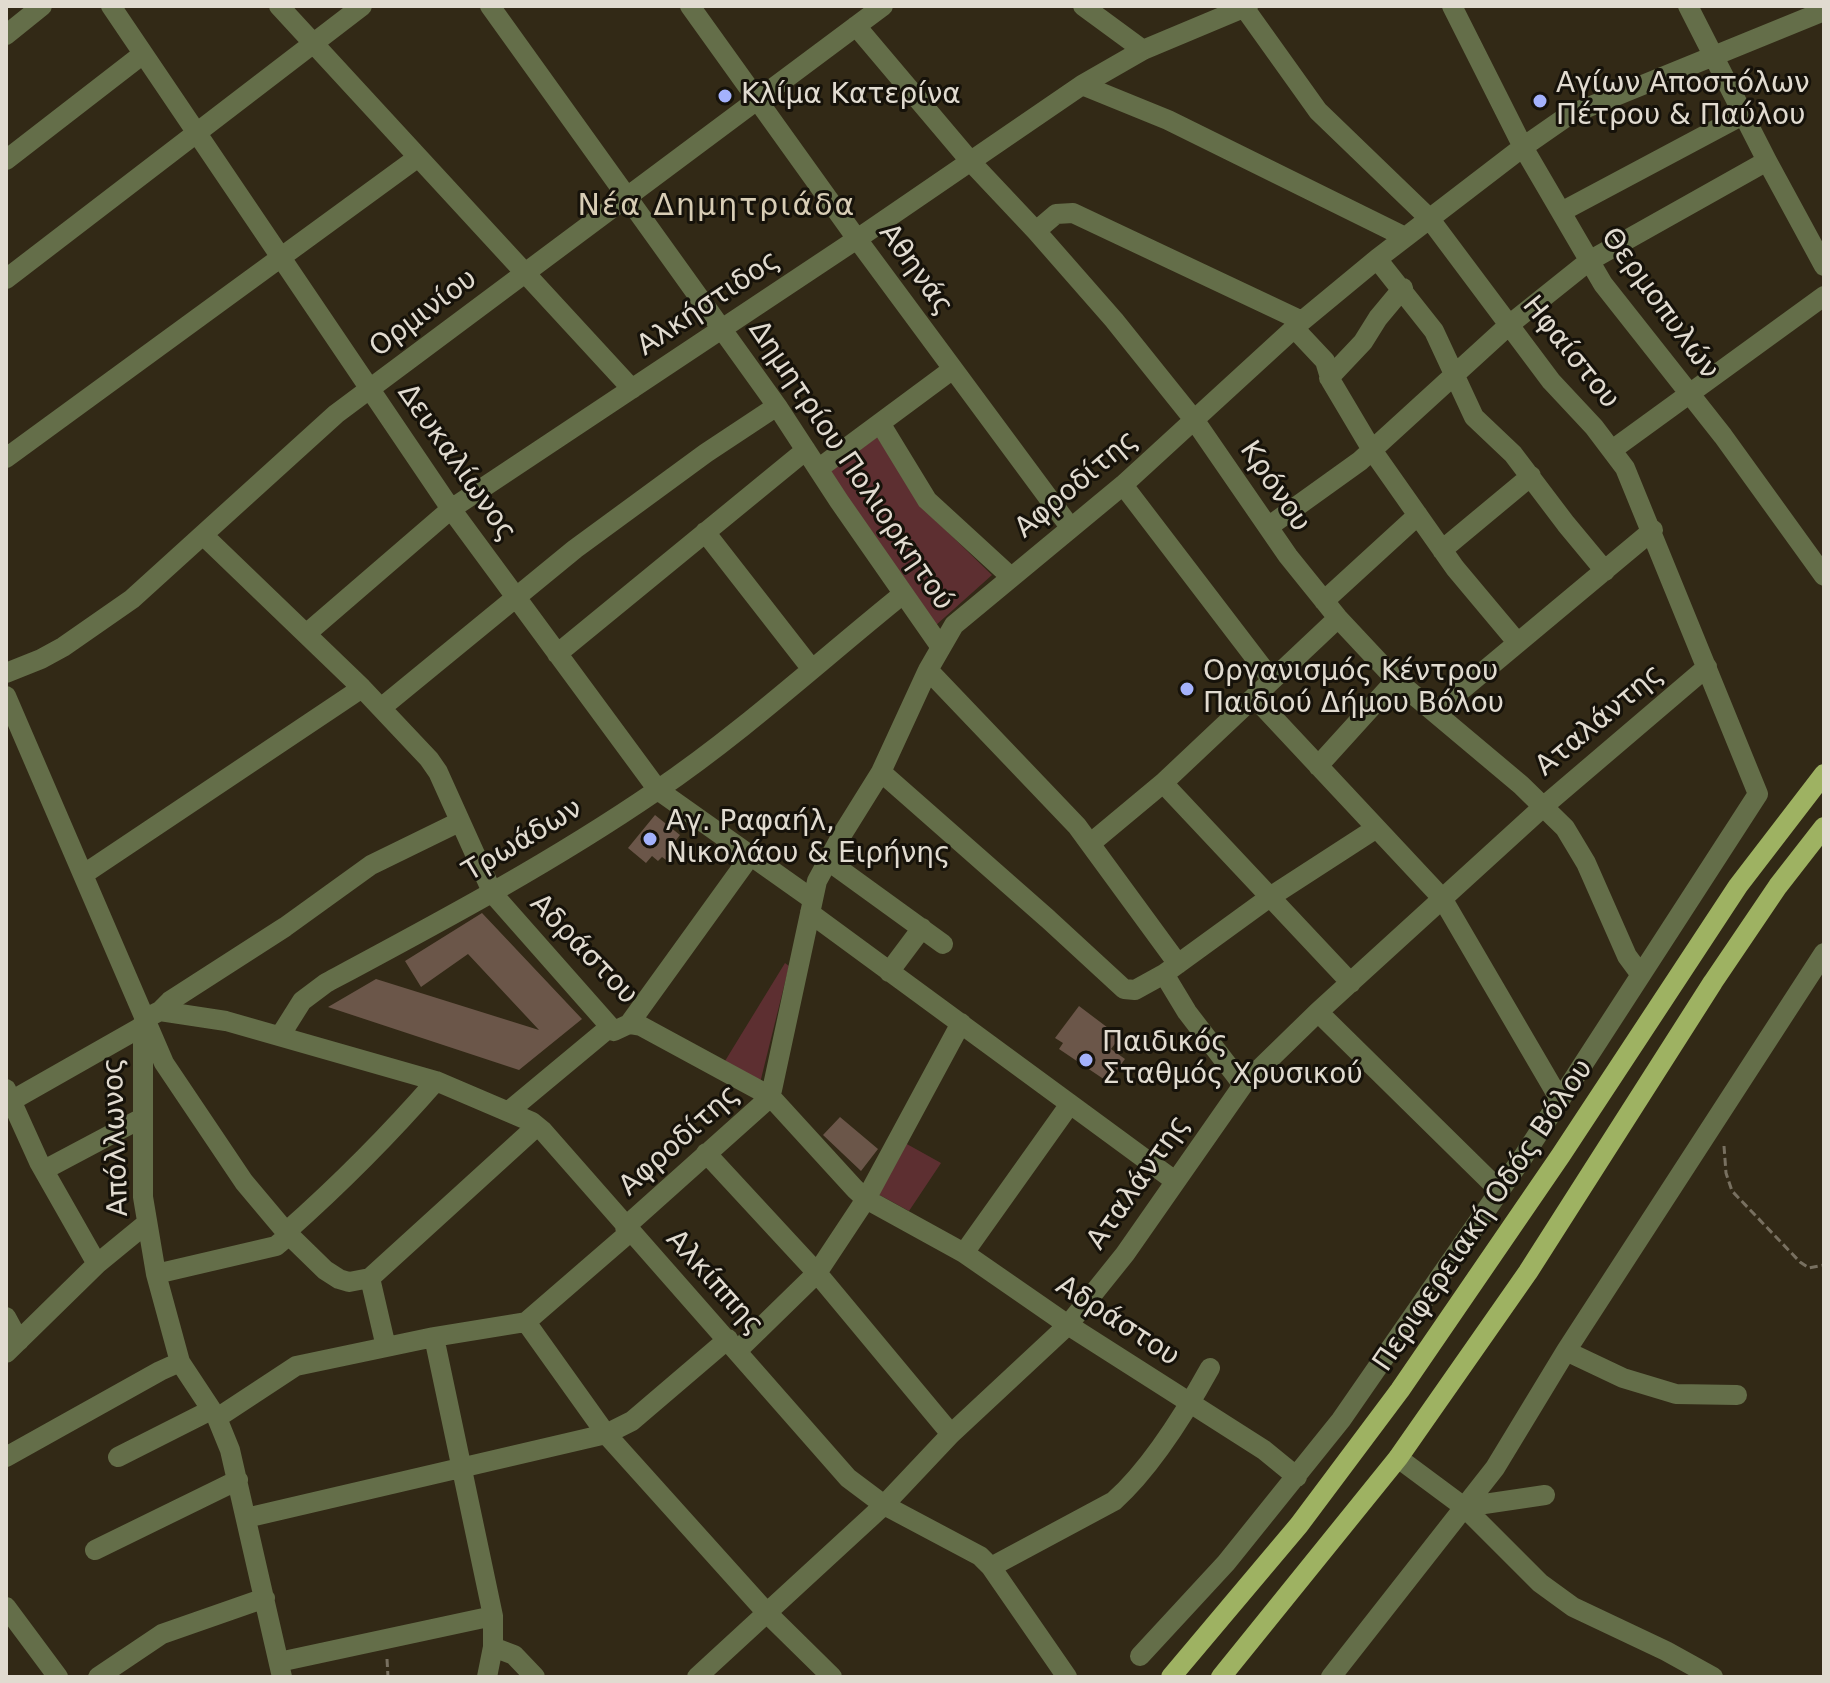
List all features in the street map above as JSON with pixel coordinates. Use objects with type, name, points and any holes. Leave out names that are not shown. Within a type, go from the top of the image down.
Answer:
[{"type":"main road","name":"Περιφερειακή Οδός Βόλου","points":[[1171,1677],[1299,1525],[1400,1390],[1561,1155],[1738,886],[1791,813],[1824,774]]},
{"type":"main road","points":[[1221,1677],[1398,1458],[1528,1272],[1719,972],[1778,886],[1824,827]]},
{"type":"street","points":[[6,35],[42,6]]},
{"type":"street","name":"Δευκαλίωνος","points":[[111,6],[451,509],[658,790],[751,855],[889,972],[1175,1181]]},
{"type":"street","points":[[279,6],[632,389]]},
{"type":"street","points":[[6,279],[362,6]]},
{"type":"street","name":"Δημητρίου Πολιορκητού","points":[[490,6],[777,406],[940,646]]},
{"type":"street","name":"Αθηνάς","points":[[690,6],[1070,527]]},
{"type":"street","name":"Ορμινίου","points":[[6,673],[41,659],[83,635],[132,599],[307,439],[370,388],[883,6]]},
{"type":"street","points":[[1083,6],[1143,50]]},
{"type":"street","name":"Αλκήστιδος","points":[[306,634],[451,509],[1082,85],[1143,50],[1245,6]]},
{"type":"street","name":"Ηφαίστου","points":[[1245,6],[1318,111],[1429,218],[1551,381],[1612,450],[1628,473],[1653,530],[1758,794],[1641,975]]},
{"type":"street","name":"Θερμοπυλών","points":[[1452,6],[1523,147],[1608,291],[1689,392],[1823,572]]},
{"type":"street","points":[[1688,6],[1824,266]]},
{"type":"street","name":"Αφροδίτης","points":[[526,1322],[770,1096],[811,906],[827,860],[881,772],[928,670],[954,625],[1123,485],[1298,324],[1523,147],[1569,115],[1714,55],[1794,14],[1824,11]]},
{"type":"street","name":"Κρόνου","points":[[856,26],[971,162],[1114,320],[1195,421],[1268,527],[1338,618],[1396,680],[1544,806],[1576,844],[1627,956],[1641,975]]},
{"type":"street","points":[[6,160],[143,54]]},
{"type":"street","points":[[1082,85],[1168,120],[1405,237]]},
{"type":"street","points":[[1561,212],[1743,115]]},
{"type":"street","points":[[6,458],[417,158]]},
{"type":"street","points":[[1268,527],[1372,450],[1509,325],[1589,261],[1767,161]]},
{"type":"street","points":[[1036,231],[1056,214],[1073,213],[1298,324],[1325,361],[1329,378],[1372,450],[1442,550],[1517,642]]},
{"type":"street","points":[[1377,259],[1434,331],[1474,417],[1531,476],[1605,571]]},
{"type":"street","points":[[1329,378],[1363,342],[1403,288]]},
{"type":"street","points":[[1612,450],[1824,296]]},
{"type":"street","points":[[818,469],[953,369]]},
{"type":"street","points":[[381,708],[636,503],[777,406]]},
{"type":"street","name":"Δημητρίου Πολιορκητού","points":[[880,423],[927,500],[1011,577]]},
{"type":"street","points":[[557,654],[806,450]]},
{"type":"street","points":[[1442,550],[1531,476]]},
{"type":"street","points":[[1123,485],[1272,680]]},
{"type":"street","points":[[1324,601],[1418,515]]},
{"type":"street","points":[[1435,712],[1653,530]]},
{"type":"street","points":[[705,532],[811,668]]},
{"type":"street","name":"Αδράστου","points":[[203,535],[362,688],[429,759],[438,772],[493,894],[620,1026],[641,1026],[770,1096],[866,1199],[964,1253],[1068,1325],[1264,1450],[1297,1477]]},
{"type":"street","name":"Τρωάδων","points":[[280,1036],[302,1001],[326,983],[493,894],[658,790],[754,718],[903,594]]},
{"type":"street","points":[[1091,843],[1163,783],[1338,618]]},
{"type":"street","name":"Αταλάντης","points":[[697,1677],[884,1505],[951,1434],[1068,1325],[1125,1254],[1243,1085],[1318,1012],[1544,806],[1707,667]]},
{"type":"street","points":[[928,670],[1091,843],[1171,969],[1187,1012],[1243,1085]]},
{"type":"street","points":[[1318,766],[1396,680]]},
{"type":"street","points":[[84,874],[362,688]]},
{"type":"street","name":"Απόλλωνος","points":[[6,696],[13,734],[84,874],[149,1019],[142,1118],[142,1186],[156,1274],[180,1362],[226,1437],[280,1670]]},
{"type":"street","points":[[1254,697],[1442,898],[1560,1100]]},
{"type":"street","points":[[881,772],[1124,989],[1135,990],[1171,969],[1270,897],[1375,829]]},
{"type":"street","points":[[1163,783],[1351,983]]},
{"type":"street","points":[[97,1264],[44,1170],[8,1095],[149,1019],[177,996],[285,927],[371,865],[459,822]]},
{"type":"street","points":[[509,1111],[620,1026],[751,855]]},
{"type":"street","points":[[827,860],[943,944]]},
{"type":"street","points":[[889,972],[922,928]]},
{"type":"street","points":[[1331,1677],[1495,1468],[1566,1351],[1824,953]]},
{"type":"street","points":[[1140,1656],[1226,1563],[1297,1477],[1454,1259],[1641,975]]},
{"type":"street","points":[[1318,1012],[1499,1190]]},
{"type":"street","points":[[149,1019],[202,1016],[280,1036]]},
{"type":"street","points":[[149,1019],[164,1063],[244,1182],[287,1234],[325,1270],[349,1282],[370,1278],[537,1126]]},
{"type":"street","points":[[246,1518],[606,1434],[632,1421],[732,1345],[817,1273],[866,1199],[961,1023]]},
{"type":"street","name":"Αλκίππης","points":[[280,1036],[436,1081],[537,1126],[848,1478],[884,1505],[980,1556],[991,1567],[1067,1677]]},
{"type":"street","points":[[156,1274],[276,1246],[399,1124],[436,1081]]},
{"type":"street","points":[[964,1253],[1070,1104]]},
{"type":"street","points":[[44,1170],[142,1118]]},
{"type":"street","points":[[706,1153],[817,1273],[951,1434]]},
{"type":"street","points":[[13,1347],[97,1264],[147,1223]]},
{"type":"street","points":[[370,1278],[386,1347]]},
{"type":"street","points":[[6,1317],[13,1347]]},
{"type":"street","points":[[118,1457],[214,1414],[296,1366],[434,1337],[526,1322],[606,1434],[767,1613],[832,1677]]},
{"type":"street","points":[[434,1337],[493,1616],[493,1647],[487,1677]]},
{"type":"street","points":[[1566,1351],[1623,1378],[1676,1394],[1737,1395]]},
{"type":"street","points":[[6,1457],[180,1362]]},
{"type":"street","points":[[991,1567],[1114,1501],[1129,1487],[1190,1403],[1210,1368]]},
{"type":"street","points":[[1398,1458],[1464,1507],[1540,1583],[1573,1607],[1713,1677]]},
{"type":"street","points":[[95,1550],[238,1480]]},
{"type":"street","points":[[1464,1507],[1545,1495]]},
{"type":"street","points":[[98,1677],[162,1634],[265,1598]]},
{"type":"street","points":[[6,1607],[58,1677]]},
{"type":"street","points":[[280,1670],[493,1616]]},
{"type":"street","points":[[493,1647],[514,1655],[535,1677]]},
{"type":"street","points":[[1050,1652],[1085,1677]]},
{"type":"path","points":[[1717,1116],[1723,1127],[1726,1173],[1732,1191],[1800,1262],[1809,1268],[1824,1265]]},
{"type":"shaded area","points":[[877,437],[927,512],[992,575],[935,626],[827,473]]},
{"type":"shaded area","points":[[785,963],[789,966],[760,1083],[725,1061]]},
{"type":"shaded area","points":[[905,1143],[941,1163],[909,1211],[876,1193]]},
{"type":"building","name":"Αγ. Ραφαήλ, Νικολάου & Ειρήνης","points":[[655,815],[680,835],[673,844],[677,847],[666,860],[662,857],[658,861],[652,856],[646,863],[628,848]]},
{"type":"building","points":[[482,913],[582,1019],[519,1070],[328,1007],[376,979],[539,1030],[468,954],[421,987],[405,961]]},
{"type":"building","points":[[1079,1006],[1120,1037],[1111,1049],[1125,1059],[1108,1082],[1059,1049],[1063,1043],[1055,1038]]},
{"type":"building","points":[[840,1117],[878,1149],[861,1171],[823,1135]]},
{"type":"place","name":"Κλίμα Κατερίνα","points":[[725,96]]},
{"type":"place","name":"Αγίων Αποστόλων Πέτρου & Παύλου","points":[[1540,101]]},
{"type":"place","name":"Οργανισμός Κέντρου Παιδιού Δήμου Βόλου","points":[[1187,689]]},
{"type":"place","name":"Αγ. Ραφαήλ, Νικολάου & Ειρήνης","points":[[650,839]]},
{"type":"place","name":"Παιδικός Σταθμός Χρυσικού","points":[[1086,1060]]},
{"type":"district","name":"Νέα Δημητριάδα","points":[[717,207]]}]
